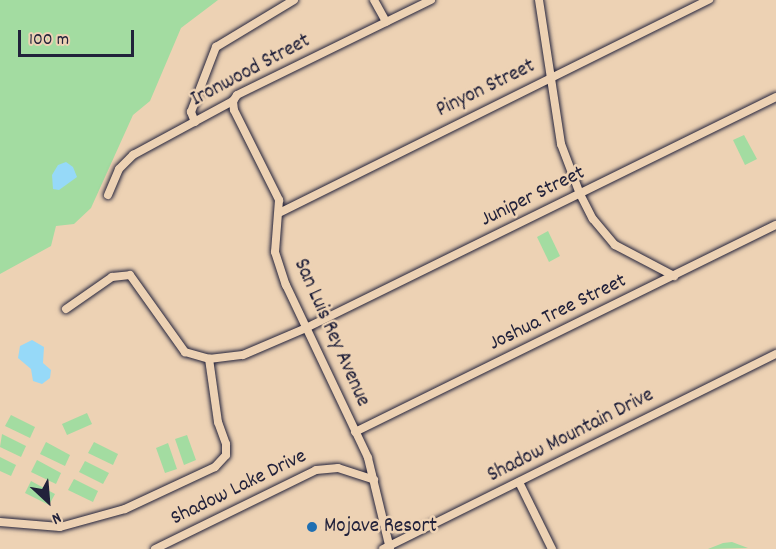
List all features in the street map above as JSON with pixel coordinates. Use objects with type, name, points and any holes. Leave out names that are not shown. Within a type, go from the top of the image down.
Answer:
[{"type":"street","points":[[195,122],[191,112],[216,47],[294,0]]},
{"type":"street","points":[[374,0],[386,22]]},
{"type":"street","name":"Ironwood Street","points":[[108,195],[118,169],[133,155],[233,101],[237,95],[431,0]]},
{"type":"street","points":[[539,0],[561,144],[580,194],[593,219],[615,245],[674,276]]},
{"type":"street","name":"Pinyon Street","points":[[280,212],[709,0]]},
{"type":"street","name":"Juniper Street","points":[[209,359],[243,355],[306,328],[776,97]]},
{"type":"street","name":"San Luis Rey Avenue","points":[[233,101],[279,200],[276,252],[306,328],[355,432],[374,480],[387,548]]},
{"type":"street","name":"Joshua Tree Street","points":[[355,432],[776,225]]},
{"type":"street","points":[[0,522],[60,527],[125,508],[215,467],[226,455],[226,444],[218,422],[209,359],[185,352],[177,345],[130,275],[111,277],[66,309]]},
{"type":"street","name":"Shadow Mountain Drive","points":[[387,548],[776,355]]},
{"type":"street","name":"Shadow Lake Drive","points":[[155,549],[316,470],[338,468],[374,480]]},
{"type":"street","points":[[519,482],[552,549]]},
{"type":"green space","points":[[0,0],[218,0],[181,28],[150,101],[133,115],[91,208],[74,224],[56,226],[51,246],[0,274]]},
{"type":"green space","points":[[744,135],[757,159],[745,165],[733,140]]},
{"type":"green space","points":[[548,231],[560,256],[549,262],[537,237]]},
{"type":"green space","points":[[87,413],[92,424],[67,435],[62,424]]},
{"type":"green space","points":[[11,415],[35,427],[30,438],[5,426]]},
{"type":"green space","points":[[2,434],[26,446],[21,457],[0,447]]},
{"type":"green space","points":[[187,435],[196,460],[184,465],[175,439]]},
{"type":"green space","points":[[46,442],[70,455],[65,466],[40,454]]},
{"type":"green space","points":[[94,442],[118,454],[113,465],[88,453]]},
{"type":"green space","points":[[168,443],[177,469],[165,473],[156,448]]},
{"type":"green space","points":[[0,457],[16,465],[11,476],[0,471]]},
{"type":"green space","points":[[37,460],[61,473],[56,484],[31,472]]},
{"type":"green space","points":[[85,461],[109,473],[103,484],[79,472]]},
{"type":"green space","points":[[74,479],[98,491],[93,502],[68,490]]},
{"type":"green space","points":[[31,481],[55,494],[49,505],[25,493]]},
{"type":"green space","points":[[732,542],[748,548],[708,549],[723,543]]},
{"type":"water","points":[[66,162],[73,167],[77,177],[59,190],[53,189],[52,175],[58,165]]},
{"type":"water","points":[[32,340],[44,347],[43,363],[51,370],[50,378],[42,384],[33,381],[31,369],[18,358],[20,346]]},
{"type":"place","name":"Mojave Resort","points":[[312,527]]}]
